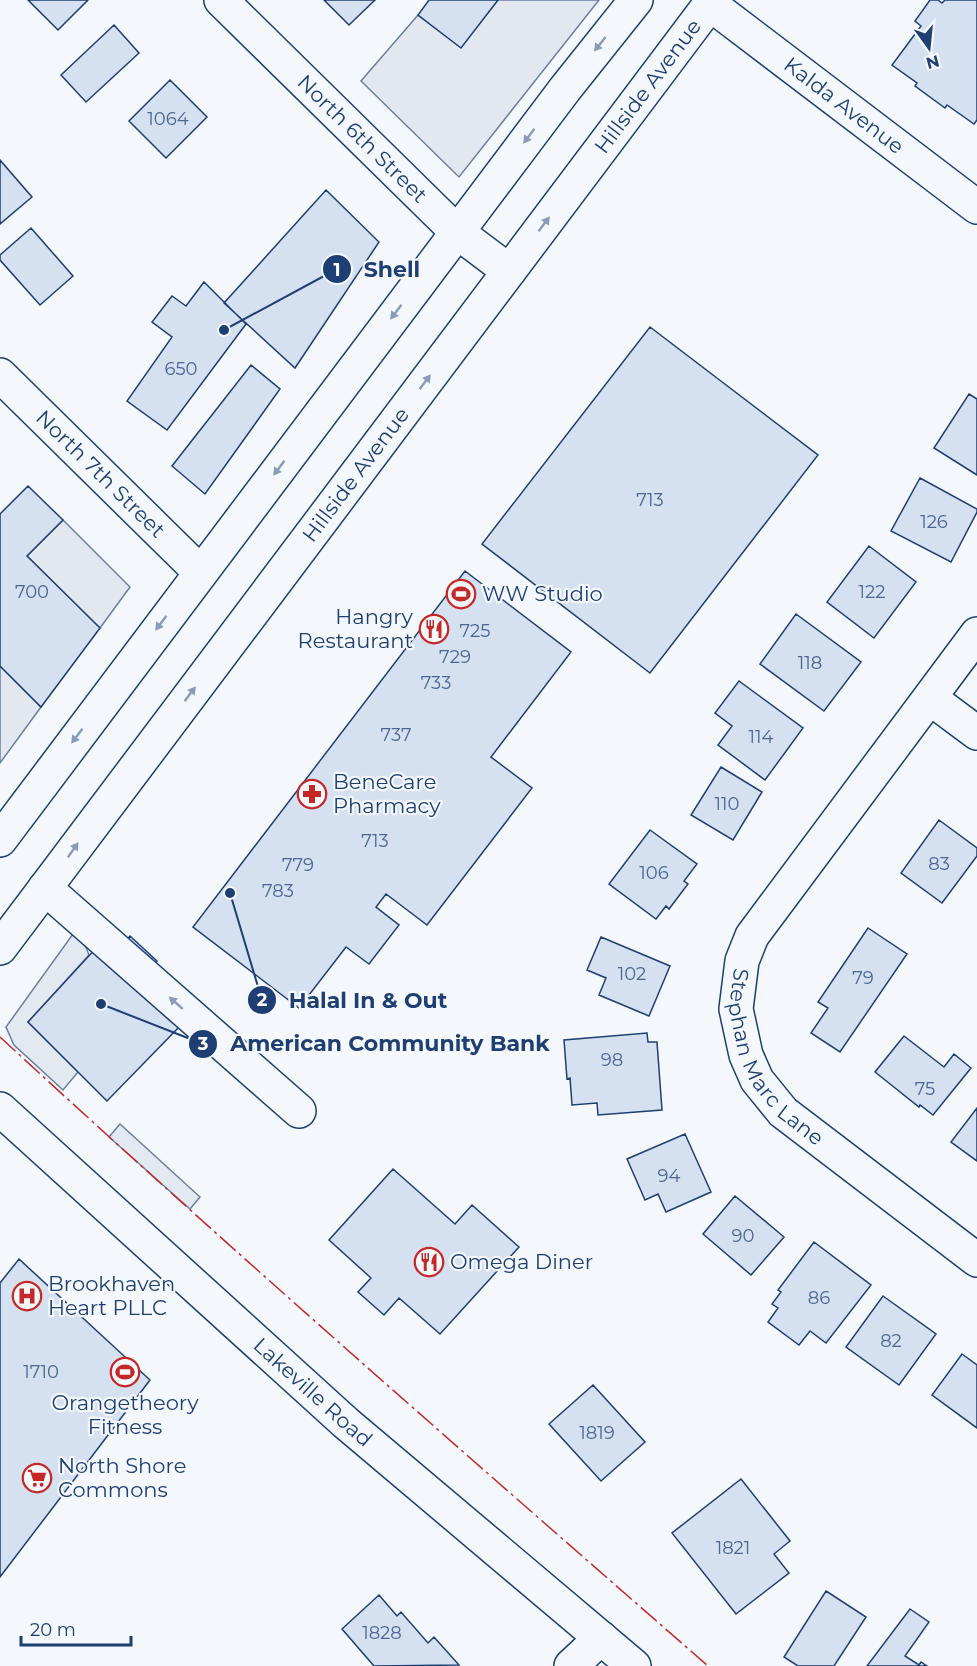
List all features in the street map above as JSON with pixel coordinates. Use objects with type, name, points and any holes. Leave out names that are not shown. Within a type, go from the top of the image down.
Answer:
[{"type":"main road","name":"North 6th Street","points":[[221,0],[457,232],[509,271]]},
{"type":"main road","points":[[0,840],[565,89],[636,0]]},
{"type":"main road","name":"Kalda Avenue","points":[[712,2],[977,207]]},
{"type":"main road","name":"Hillside Avenue","points":[[0,948],[712,2]]},
{"type":"main road","name":"North 7th Street","points":[[0,375],[200,572]]},
{"type":"main road","name":"Stephan Marc Lane","points":[[977,634],[752,936],[742,961],[735,1009],[746,1055],[757,1080],[783,1112],[977,1260]]},
{"type":"main road","points":[[930,698],[977,733]]},
{"type":"main road","points":[[45,888],[299,1111]]},
{"type":"main road","name":"Lakeville Road","points":[[0,1109],[346,1424],[634,1666]]},
{"type":"main road","points":[[571,1666],[601,1638]]},
{"type":"shaded area","points":[[498,0],[599,0],[459,177],[361,81],[418,15],[461,47]]},
{"type":"shaded area","points":[[63,520],[130,587],[100,628],[27,556]]},
{"type":"shaded area","points":[[0,666],[41,707],[0,763]]},
{"type":"shaded area","points":[[78,927],[89,955],[28,1022],[78,1072],[63,1090],[14,1045],[6,1027]]},
{"type":"shaded area","points":[[120,1124],[200,1197],[190,1209],[109,1137]]},
{"type":"building","points":[[28,0],[88,0],[58,30]]},
{"type":"building","points":[[324,0],[375,0],[349,25]]},
{"type":"building","points":[[429,0],[498,0],[461,48],[418,15]]},
{"type":"building","points":[[930,0],[938,0],[942,3],[945,0],[977,0],[977,120],[974,124],[947,105],[945,108],[915,86],[917,83],[892,65],[921,26],[915,21]]},
{"type":"building","points":[[114,25],[139,53],[86,102],[61,75]]},
{"type":"building","points":[[170,80],[207,117],[166,158],[129,121]]},
{"type":"building","points":[[0,160],[32,197],[0,224]]},
{"type":"building","points":[[326,190],[379,242],[295,368],[224,303]]},
{"type":"building","points":[[31,228],[73,276],[40,305],[0,260],[0,255]]},
{"type":"building","points":[[204,282],[246,324],[167,430],[127,401],[172,337],[152,322],[172,296],[186,306]]},
{"type":"building","points":[[650,327],[818,455],[650,673],[482,544]]},
{"type":"building","points":[[251,365],[280,389],[205,494],[172,466]]},
{"type":"building","points":[[969,394],[977,399],[977,475],[934,448]]},
{"type":"building","points":[[920,478],[977,509],[951,562],[891,531]]},
{"type":"building","points":[[28,486],[63,520],[27,556],[100,628],[41,707],[0,666],[0,514]]},
{"type":"building","points":[[869,546],[916,582],[874,638],[827,602]]},
{"type":"building","points":[[465,571],[571,652],[491,757],[532,788],[427,925],[386,894],[376,907],[399,925],[369,964],[346,947],[299,1008],[193,927]]},
{"type":"building","points":[[796,614],[861,662],[824,711],[760,664]]},
{"type":"building","points":[[739,681],[803,728],[765,780],[718,745],[732,726],[715,713]]},
{"type":"building","points":[[721,767],[762,792],[733,840],[691,815]]},
{"type":"building","points":[[939,820],[977,848],[977,856],[942,903],[901,873]]},
{"type":"building","points":[[650,830],[697,864],[684,881],[688,884],[669,909],[666,906],[656,919],[609,884]]},
{"type":"building","points":[[868,928],[907,954],[840,1052],[811,1033],[828,1008],[818,1002]]},
{"type":"building","points":[[130,936],[157,961],[136,985],[180,1026],[107,1101],[28,1022],[97,947],[109,960]]},
{"type":"building","points":[[601,937],[670,966],[649,1016],[599,995],[606,978],[587,970]]},
{"type":"building","points":[[647,1033],[648,1042],[657,1042],[662,1110],[598,1115],[597,1103],[572,1105],[564,1040]]},
{"type":"building","points":[[904,1036],[944,1067],[954,1054],[971,1068],[933,1115],[920,1105],[919,1107],[875,1072]]},
{"type":"building","points":[[977,1108],[977,1161],[951,1142]]},
{"type":"building","points":[[685,1134],[711,1192],[666,1212],[658,1194],[645,1200],[627,1159]]},
{"type":"building","name":"Omega Diner","points":[[393,1169],[455,1224],[472,1205],[519,1247],[440,1334],[399,1298],[384,1315],[358,1292],[371,1278],[329,1240]]},
{"type":"building","points":[[735,1196],[784,1237],[751,1275],[703,1234]]},
{"type":"building","points":[[814,1242],[871,1285],[826,1343],[810,1331],[799,1345],[768,1322],[778,1308],[772,1304],[781,1292],[778,1290]]},
{"type":"building","name":"North Shore Commons","points":[[19,1259],[150,1380],[0,1577],[0,1283]]},
{"type":"building","points":[[883,1296],[936,1334],[899,1385],[846,1347]]},
{"type":"building","points":[[962,1354],[977,1365],[977,1428],[932,1395]]},
{"type":"building","points":[[593,1385],[645,1442],[601,1481],[549,1424]]},
{"type":"building","points":[[741,1479],[790,1541],[774,1554],[789,1573],[736,1614],[672,1533]]},
{"type":"building","points":[[826,1591],[866,1617],[834,1666],[798,1666],[784,1657]]},
{"type":"building","points":[[379,1595],[397,1616],[401,1612],[428,1643],[434,1637],[459,1665],[374,1666],[342,1629]]},
{"type":"building","points":[[910,1609],[929,1622],[905,1656],[919,1665],[921,1662],[927,1666],[867,1666]]},
{"type":"power","points":[[0,1037],[263,1275],[708,1666]]},
{"type":"place","name":"Shell","points":[[224,330]]},
{"type":"place","name":"WW Studio","points":[[461,594]]},
{"type":"place","name":"Hangry Restaurant","points":[[434,629]]},
{"type":"place","name":"BeneCare Pharmacy","points":[[312,794]]},
{"type":"place","name":"Halal In & Out","points":[[230,893]]},
{"type":"place","name":"American Community Bank","points":[[101,1004]]},
{"type":"place","name":"Omega Diner","points":[[429,1262]]},
{"type":"place","name":"Brookhaven Heart PLLC","points":[[27,1296]]},
{"type":"place","name":"Orangetheory Fitness","points":[[125,1372]]},
{"type":"place","name":"North Shore Commons","points":[[37,1478]]}]
